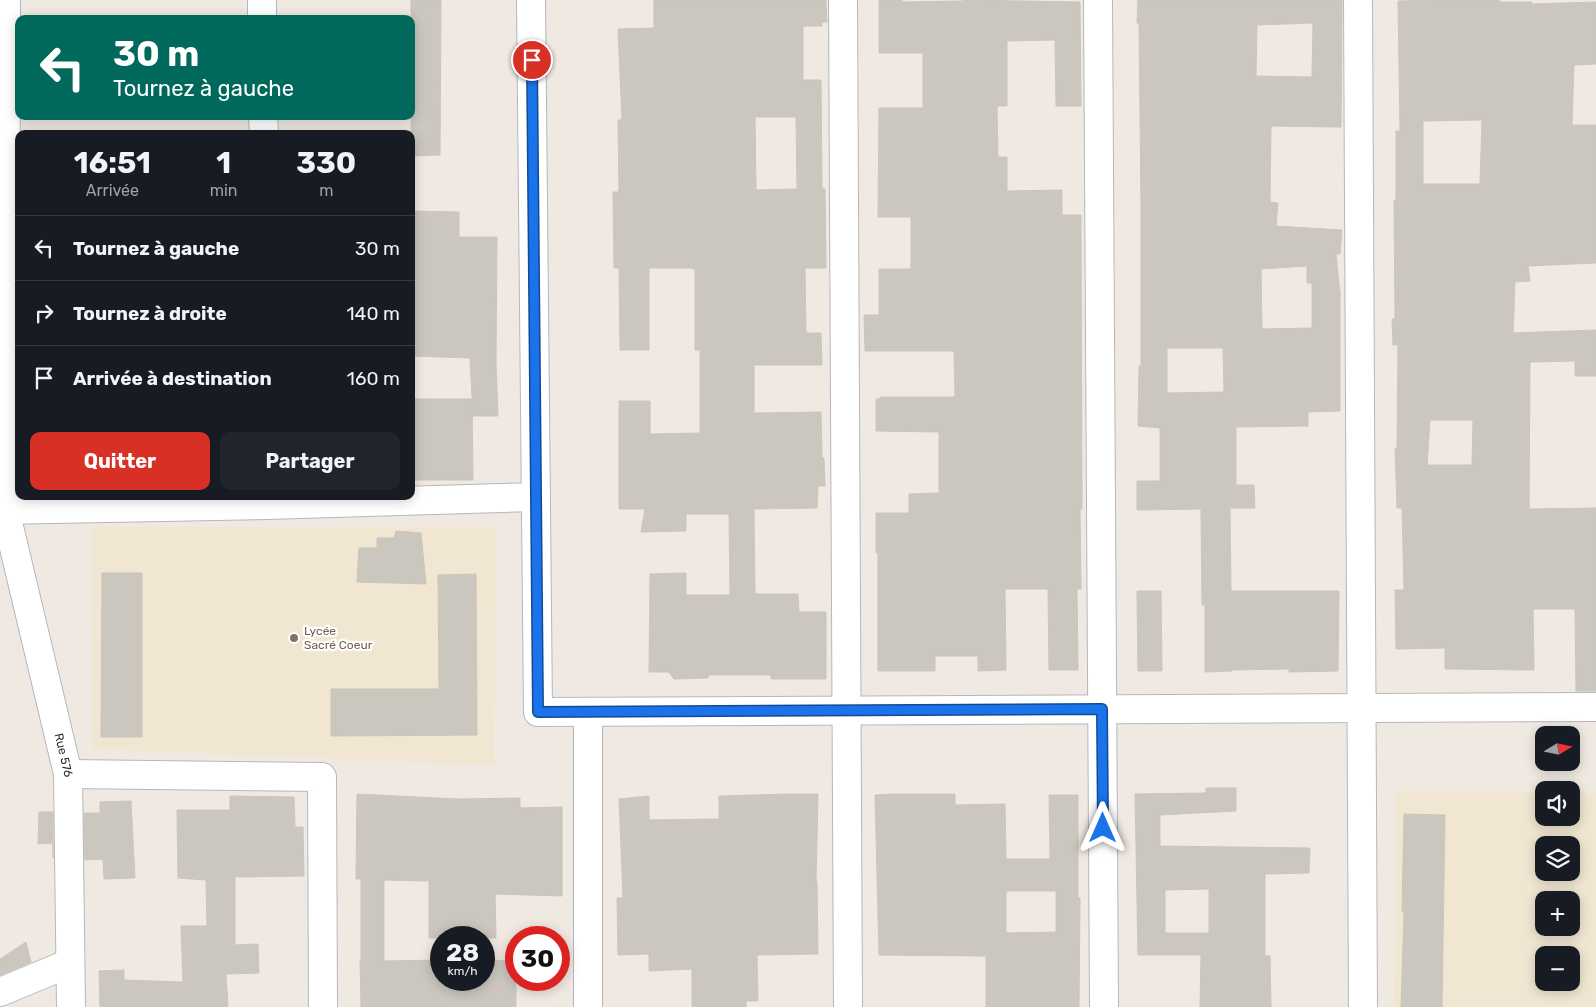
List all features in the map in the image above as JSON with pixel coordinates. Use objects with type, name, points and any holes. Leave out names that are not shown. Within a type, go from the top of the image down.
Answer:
[{"type":"street","name":"Rue 576","points":[[6,0],[2,510],[68,774],[71,1007]]},
{"type":"street","points":[[262,0],[262,15]]},
{"type":"street","points":[[531,0],[538,712],[1596,707]]},
{"type":"street","points":[[843,0],[848,1007]]},
{"type":"street","points":[[1098,0],[1104,1007]]},
{"type":"street","points":[[1358,0],[1363,1007]]},
{"type":"street","points":[[415,499],[536,497]]},
{"type":"street","points":[[2,510],[334,500]]},
{"type":"street","points":[[588,712],[588,1007]]},
{"type":"street","points":[[68,774],[322,778],[323,1007]]},
{"type":"street","points":[[0,992],[70,963]]},
{"type":"shaded area","name":"Lycée Sacré Coeur","points":[[93,527],[496,527],[494,765],[92,749]]},
{"type":"shaded area","points":[[1397,792],[1535,793],[1535,826],[1580,826],[1580,793],[1596,793],[1596,1007],[1394,1007]]},
{"type":"building","points":[[411,0],[441,0],[440,155],[415,156],[415,130],[411,130],[411,120],[415,120],[415,15],[411,15]]},
{"type":"building","points":[[654,0],[826,0],[827,22],[822,22],[822,26],[803,26],[803,80],[821,80],[822,189],[825,189],[826,268],[805,268],[806,333],[821,333],[822,365],[754,365],[754,413],[821,412],[825,486],[818,486],[817,508],[754,509],[755,594],[798,594],[799,612],[826,612],[826,679],[771,679],[771,675],[708,675],[708,678],[674,679],[669,672],[649,672],[650,574],[686,573],[686,595],[730,595],[729,514],[686,514],[686,531],[641,532],[645,509],[619,509],[619,401],[650,401],[650,434],[700,433],[700,350],[695,350],[695,269],[649,268],[649,350],[620,350],[619,268],[614,268],[613,192],[619,192],[618,120],[622,120],[618,29],[654,28]],"holes":[[[755,117],[796,117],[797,189],[756,190]]]},
{"type":"building","points":[[879,0],[902,0],[902,2],[963,0],[1080,2],[1081,106],[1056,106],[1055,40],[1007,41],[1007,106],[997,106],[998,157],[1007,157],[1007,191],[1062,190],[1062,215],[1081,215],[1082,509],[1080,509],[1081,589],[1077,589],[1078,670],[1049,670],[1048,589],[1005,589],[1006,670],[978,671],[978,656],[935,656],[935,671],[878,671],[876,513],[909,513],[909,494],[939,493],[939,432],[876,431],[876,399],[880,399],[880,397],[955,397],[954,351],[865,351],[864,315],[879,315],[879,269],[911,269],[911,217],[878,217],[879,108],[923,108],[923,53],[879,53]]},
{"type":"building","points":[[1138,0],[1342,0],[1341,127],[1271,126],[1270,202],[1278,203],[1276,226],[1342,230],[1340,254],[1336,254],[1340,293],[1340,411],[1308,412],[1308,426],[1236,427],[1236,485],[1254,485],[1255,508],[1230,508],[1231,591],[1339,591],[1338,671],[1289,672],[1289,669],[1205,672],[1205,605],[1202,605],[1201,509],[1137,510],[1137,481],[1160,481],[1160,428],[1138,426],[1139,366],[1141,366],[1141,205],[1139,23],[1137,23]],"holes":[[[1313,23],[1312,77],[1256,76],[1257,25]],[[1307,266],[1307,283],[1312,283],[1312,328],[1262,329],[1261,269]],[[1167,348],[1223,348],[1224,392],[1167,393]]]},
{"type":"building","points":[[1499,0],[1499,2],[1532,2],[1532,4],[1596,2],[1596,64],[1574,65],[1572,125],[1596,125],[1596,263],[1528,266],[1530,281],[1515,282],[1513,333],[1596,330],[1596,376],[1575,376],[1575,361],[1530,362],[1529,509],[1596,508],[1596,691],[1576,691],[1575,609],[1533,609],[1534,670],[1445,669],[1445,648],[1396,649],[1395,590],[1404,590],[1402,508],[1397,508],[1395,449],[1397,448],[1398,345],[1393,345],[1392,319],[1395,319],[1394,200],[1396,200],[1396,131],[1400,131],[1398,1]],"holes":[[[1482,120],[1480,184],[1423,184],[1423,121]],[[1430,420],[1473,420],[1472,465],[1427,465]]]},
{"type":"building","points":[[415,211],[459,212],[459,237],[497,237],[496,363],[498,416],[473,416],[470,358],[415,356]]},
{"type":"building","points":[[415,399],[472,399],[473,480],[415,480]]},
{"type":"building","points":[[396,531],[421,533],[426,584],[357,582],[359,548],[377,548],[377,538],[394,538]]},
{"type":"building","points":[[102,573],[142,573],[142,737],[101,737]]},
{"type":"building","points":[[476,574],[477,735],[331,736],[331,689],[439,689],[438,575]]},
{"type":"building","points":[[1137,591],[1161,591],[1162,671],[1138,671]]},
{"type":"building","points":[[1206,788],[1236,788],[1236,811],[1160,815],[1160,846],[1310,848],[1309,873],[1265,874],[1265,956],[1270,956],[1271,1007],[1200,1007],[1201,955],[1138,955],[1135,794],[1206,793]],"holes":[[[1209,889],[1209,933],[1165,933],[1165,890]]]},
{"type":"building","points":[[357,794],[457,799],[520,798],[520,808],[562,807],[562,896],[495,894],[496,938],[495,926],[430,926],[429,938],[429,881],[384,880],[384,961],[430,960],[430,991],[495,991],[495,961],[505,960],[505,991],[516,991],[516,1007],[361,1007],[361,879],[356,879]]},
{"type":"building","points":[[818,794],[816,881],[818,954],[757,955],[758,1001],[746,1001],[746,1007],[692,1007],[692,969],[649,971],[649,954],[618,955],[617,898],[623,898],[619,799],[649,796],[649,820],[719,819],[719,796]]},
{"type":"building","points":[[955,794],[955,805],[1005,804],[1006,859],[1050,859],[1049,795],[1078,795],[1078,898],[1080,898],[1079,1007],[986,1007],[986,956],[879,955],[875,795]],"holes":[[[1006,891],[1056,891],[1056,932],[1006,933]]]},
{"type":"building","points":[[230,796],[294,797],[295,827],[303,827],[304,876],[235,877],[235,945],[258,944],[259,973],[226,974],[228,1007],[100,1007],[99,971],[124,970],[124,980],[183,982],[181,926],[207,926],[206,880],[178,878],[177,810],[230,810]]},
{"type":"building","points":[[131,801],[135,878],[104,879],[103,859],[85,860],[84,813],[100,813],[100,802]]},
{"type":"building","points":[[39,812],[53,812],[53,843],[38,844]]},
{"type":"building","points":[[1404,814],[1445,815],[1442,1007],[1401,1007],[1404,911],[1402,911]]},
{"type":"building","points":[[26,942],[31,962],[0,975],[0,959]]},
{"type":"place","name":"Lycée Sacré Coeur","points":[[294,638]]},
{"type":"route","points":[[532,60],[538,712],[1102,709],[1103,828]]}]
